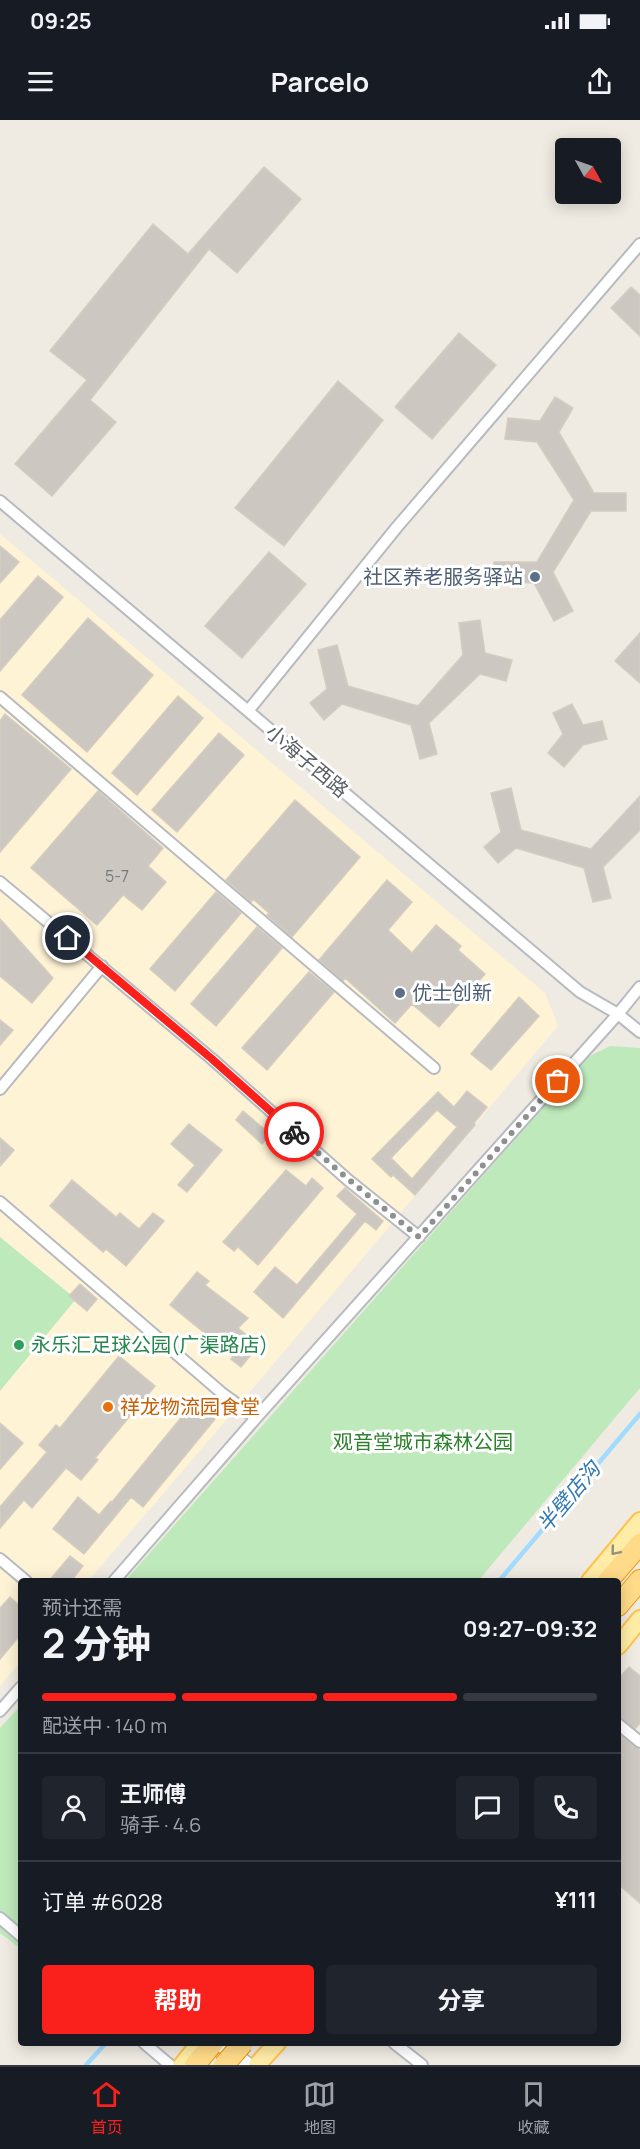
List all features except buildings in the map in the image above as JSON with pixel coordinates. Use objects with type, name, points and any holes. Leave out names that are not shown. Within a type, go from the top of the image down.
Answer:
[{"type":"highway","points":[[611,1578],[640,1544]]},
{"type":"highway","points":[[621,1602],[640,1580]]},
{"type":"highway","points":[[195,2065],[211,2046]]},
{"type":"highway","points":[[224,2065],[240,2046]]},
{"type":"main road","points":[[592,1578],[640,1521]]},
{"type":"main road","points":[[621,1642],[640,1619]]},
{"type":"main road","points":[[182,2065],[198,2046]]},
{"type":"main road","points":[[257,2065],[274,2046]]},
{"type":"street","points":[[248,711],[397,526],[640,244]]},
{"type":"street","name":"小海子西路","points":[[0,501],[580,992],[618,1014],[640,1032]]},
{"type":"street","points":[[0,697],[434,1068]]},
{"type":"street","points":[[0,882],[102,966],[348,1179],[419,1237]]},
{"type":"street","points":[[0,1089],[102,966]]},
{"type":"street","points":[[117,1578],[640,987]]},
{"type":"street","points":[[0,1202],[223,1394],[256,1418]]},
{"type":"street","points":[[0,1559],[22,1578]]},
{"type":"street","points":[[0,1711],[18,1690]]},
{"type":"street","points":[[621,1726],[640,1742]]},
{"type":"street","points":[[0,1918],[18,1933]]},
{"type":"street","points":[[148,2046],[170,2065]]},
{"type":"street","points":[[224,2046],[247,2065]]},
{"type":"street","points":[[398,2046],[422,2065]]},
{"type":"shaded area","points":[[0,534],[545,993],[558,1026],[91,1578],[18,1578],[18,1665],[0,1686]]},
{"type":"green space","name":"观音堂城市森林公园","points":[[610,1046],[640,1048],[640,1388],[481,1578],[128,1578],[588,1057]]},
{"type":"green space","name":"永乐汇足球公园(广渠路店)","points":[[0,1237],[76,1299],[0,1391]]},
{"type":"green space","points":[[18,1708],[18,1947],[0,1933],[0,1728]]},
{"type":"waterway","name":"半壁店沟","points":[[502,1578],[640,1414]]},
{"type":"waterway","name":"半壁店沟","points":[[86,2065],[103,2046]]},
{"type":"way so far","points":[[294,1132],[419,1237],[558,1081]]},
{"type":"place","name":"社区养老服务驿站","points":[[535,577]]},
{"type":"place","name":"优士创新","points":[[400,993]]},
{"type":"place","name":"永乐汇足球公园(广渠路店)","points":[[19,1345]]},
{"type":"place","name":"祥龙物流园食堂","points":[[108,1407]]},
{"type":"route","points":[[68,938],[212,1059],[294,1132]]}]
